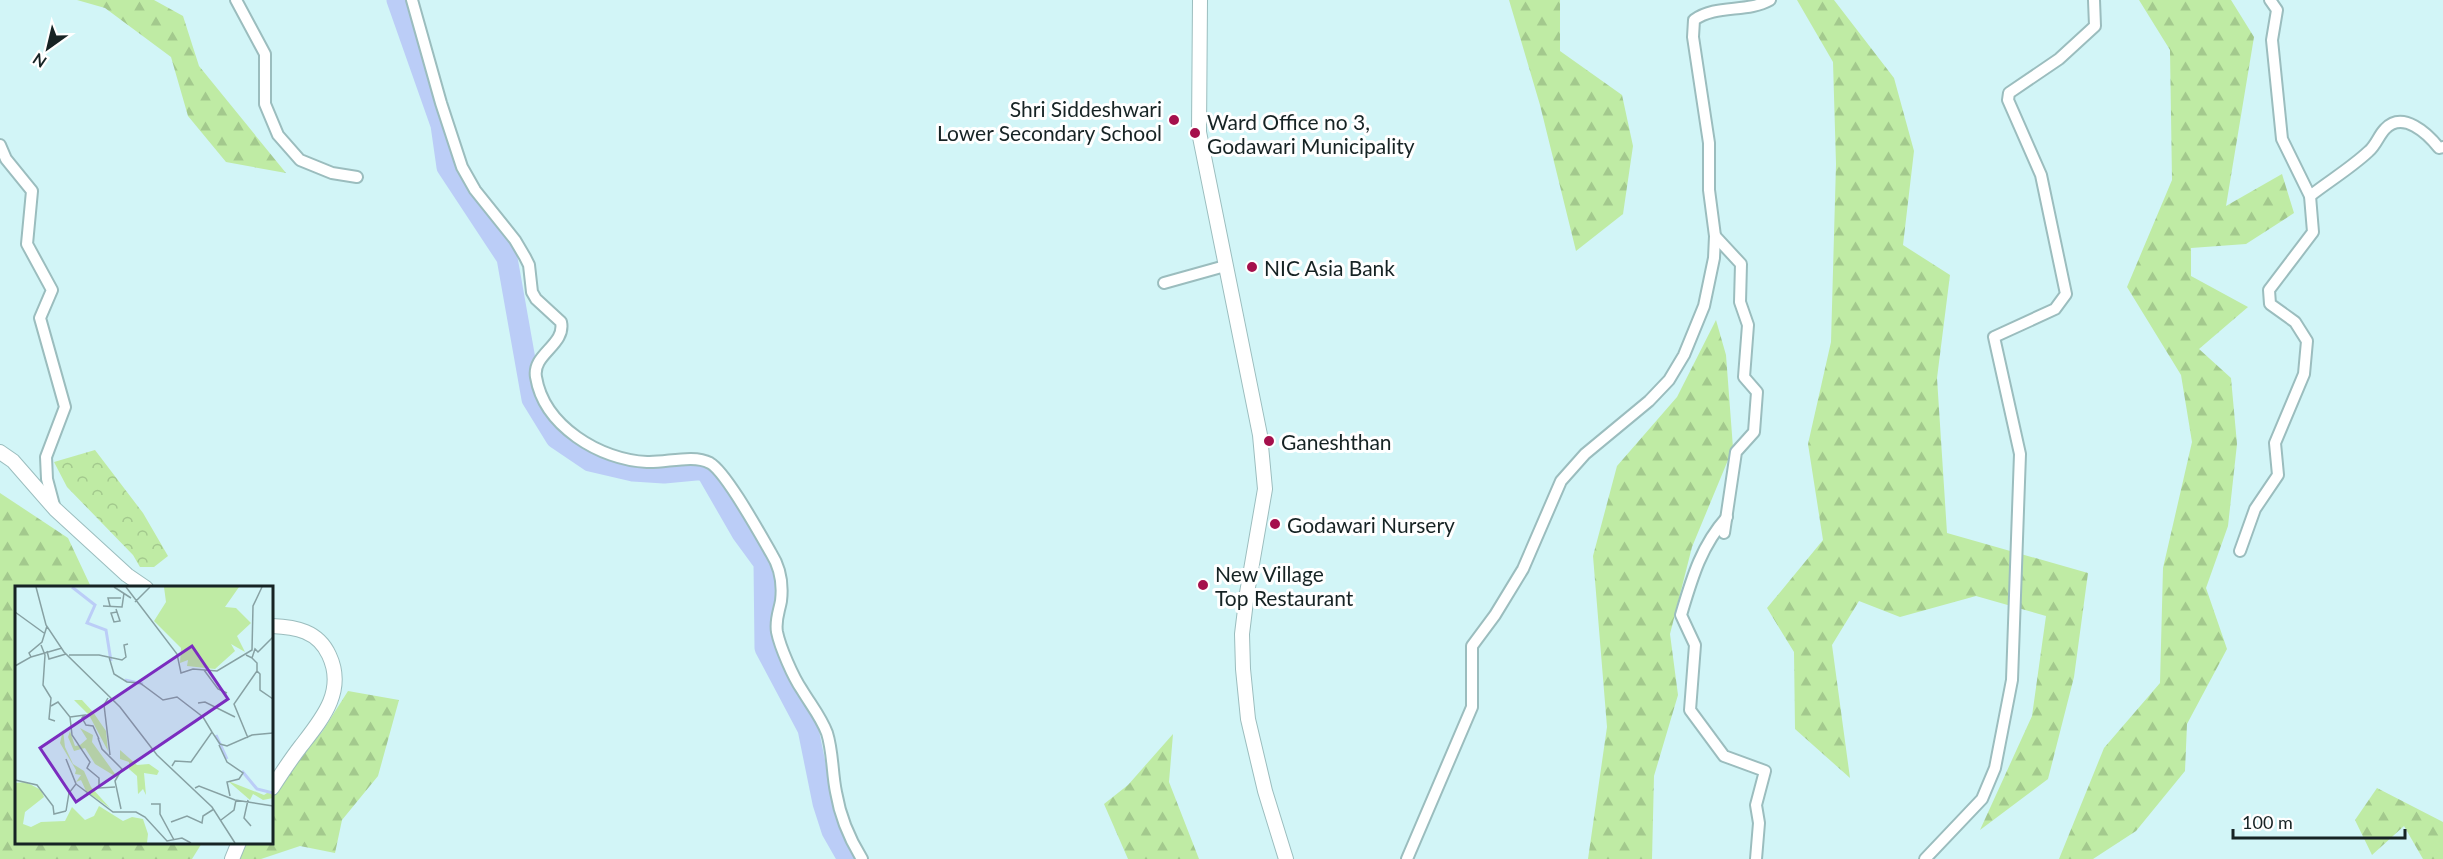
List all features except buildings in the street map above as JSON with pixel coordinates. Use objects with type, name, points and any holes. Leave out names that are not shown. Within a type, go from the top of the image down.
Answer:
[{"type":"street","points":[[236,0],[265,54],[265,104],[278,135],[300,160],[332,173],[357,177]]},
{"type":"street","points":[[412,0],[462,167],[475,190],[515,240],[525,257],[529,265],[532,292],[561,322],[559,338],[539,360],[536,371],[536,378],[548,407],[576,438],[601,451],[645,462],[703,460],[722,473],[779,567],[781,601],[777,615],[777,633],[801,689],[823,723],[831,750],[836,792],[847,834],[862,859]]},
{"type":"street","points":[[1200,0],[1199,132],[1260,435],[1265,489],[1246,594],[1242,633],[1247,709],[1265,791],[1286,859]]},
{"type":"street","points":[[1407,859],[1472,707],[1472,646],[1495,615],[1523,569],[1562,481],[1585,454],[1649,401],[1669,380],[1684,355],[1704,306],[1714,258],[1715,236],[1709,190],[1709,143],[1693,37],[1694,20],[1705,12],[1759,5],[1770,0]]},
{"type":"street","points":[[1925,859],[1982,799],[1995,768],[2012,680],[2020,453],[1994,337],[2055,309],[2066,294],[2041,175],[2008,100],[2009,93],[2059,59],[2095,26],[2094,0]]},
{"type":"street","points":[[2240,551],[2255,509],[2278,475],[2275,443],[2304,374],[2307,341],[2295,322],[2270,304],[2269,290],[2313,232],[2310,196],[2282,139],[2272,40],[2277,10],[2270,0]]},
{"type":"street","points":[[2310,196],[2370,150],[2386,128],[2401,122],[2416,126],[2428,134],[2439,148],[2443,147]]},
{"type":"street","points":[[0,145],[6,159],[32,190],[27,244],[52,290],[40,318],[65,407],[46,457],[47,479],[55,509]]},
{"type":"street","points":[[1715,236],[1741,264],[1740,302],[1748,325],[1744,377],[1757,392],[1754,432],[1736,452],[1724,533]]},
{"type":"street","points":[[1164,283],[1225,266]]},
{"type":"street","points":[[0,452],[13,461],[55,509],[143,586]]},
{"type":"street","points":[[1727,517],[1712,533],[1703,549],[1682,615],[1695,645],[1690,710],[1724,756],[1765,771],[1756,805],[1759,823],[1756,859]]},
{"type":"street","points":[[273,626],[292,627],[311,633],[318,638],[331,659],[334,674],[333,696],[326,713],[273,787]]},
{"type":"street","points":[[232,859],[240,844]]},
{"type":"green space","points":[[77,0],[154,0],[183,16],[199,66],[286,173],[226,162],[188,116],[171,57],[105,8]]},
{"type":"green space","points":[[1509,0],[1560,0],[1560,51],[1622,95],[1633,146],[1623,214],[1576,251],[1540,105]]},
{"type":"green space","points":[[1797,0],[1834,0],[1894,78],[1914,151],[1903,245],[1950,275],[1937,378],[1947,533],[2088,573],[2074,677],[2048,779],[1980,830],[2032,716],[2046,616],[1976,596],[1900,617],[1859,601],[1832,645],[1850,778],[1795,729],[1794,652],[1767,608],[1823,540],[1808,444],[1831,342],[1836,164],[1833,62]]},
{"type":"green space","points":[[2139,0],[2231,0],[2254,37],[2226,206],[2282,174],[2294,213],[2246,244],[2191,248],[2191,276],[2248,307],[2199,349],[2231,378],[2237,444],[2228,526],[2206,588],[2227,649],[2187,724],[2185,771],[2136,831],[2093,859],[2059,859],[2104,748],[2160,683],[2163,568],[2192,442],[2181,375],[2127,287],[2172,180],[2170,50]]},
{"type":"green space","points":[[1716,320],[1726,355],[1733,448],[1692,547],[1670,634],[1678,695],[1654,776],[1652,859],[1588,859],[1607,727],[1593,556],[1617,466],[1677,397]]},
{"type":"green space","points":[[95,450],[143,513],[168,556],[154,567],[140,567],[133,555],[67,487],[54,462]]},
{"type":"green space","points":[[0,493],[68,538],[91,586],[15,586],[15,844],[201,844],[192,859],[0,859]]},
{"type":"green space","points":[[348,691],[399,700],[378,776],[342,820],[335,853],[300,846],[261,859],[238,859],[246,844],[273,844],[273,788],[276,781],[322,732]]},
{"type":"green space","points":[[1173,734],[1169,782],[1199,859],[1128,859],[1104,804],[1128,785]]},
{"type":"green space","points":[[2377,788],[2443,822],[2443,859],[2423,859],[2404,826],[2372,855],[2355,820]]},
{"type":"waterway","points":[[397,0],[441,125],[447,167],[507,258],[532,399],[556,438],[590,461],[633,471],[664,473],[703,470],[708,474],[742,533],[764,563],[765,648],[808,729],[823,803],[832,831],[848,859]]},
{"type":"place","name":"Shri Siddeshwari Lower Secondary School","points":[[1174,120]]},
{"type":"place","name":"Ward Office no 3, Godawari Municipality","points":[[1195,133]]},
{"type":"place","name":"NIC Asia Bank","points":[[1252,267]]},
{"type":"place","name":"Ganeshthan","points":[[1269,441]]},
{"type":"place","name":"Godawari Nursery","points":[[1275,524]]},
{"type":"place","name":"New Village Top Restaurant","points":[[1203,585]]}]
